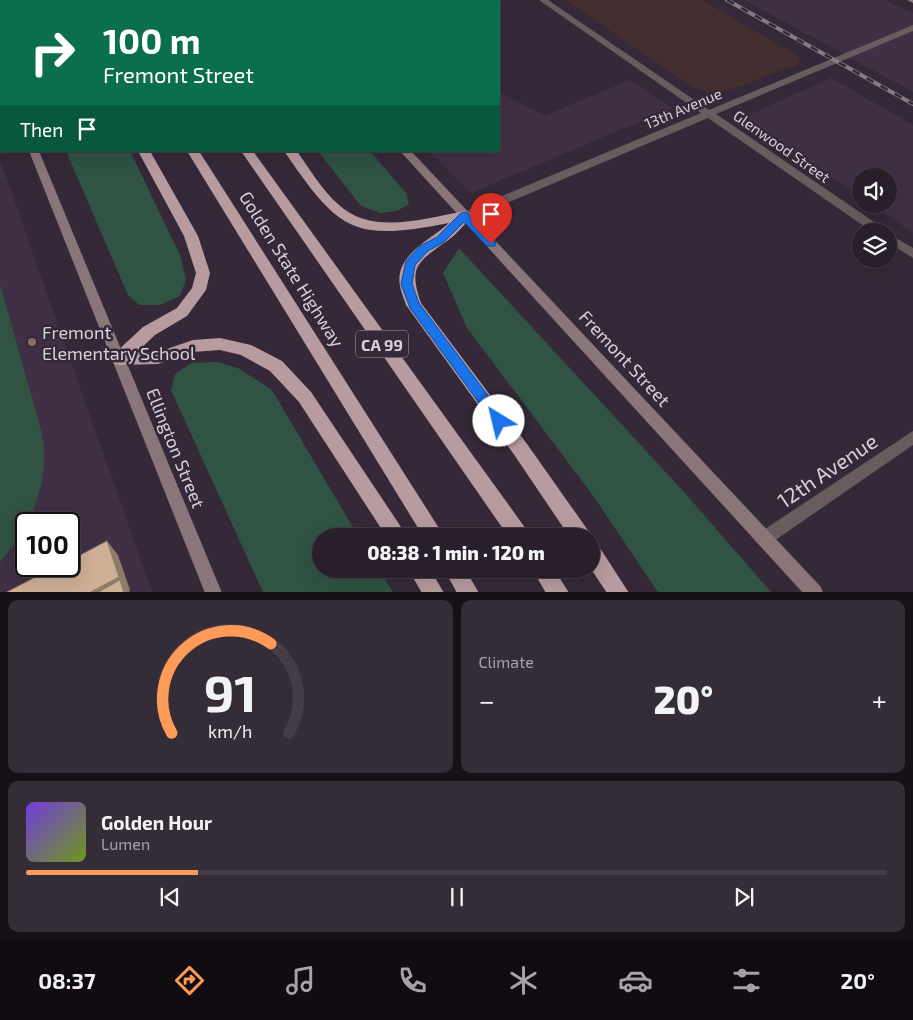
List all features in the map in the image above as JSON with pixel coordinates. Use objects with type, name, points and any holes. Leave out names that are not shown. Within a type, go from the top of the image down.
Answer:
[{"type":"highway","points":[[120,359],[149,331],[182,312],[199,290],[203,273],[191,236],[145,152]]},
{"type":"highway","name":"Golden State Highway","points":[[194,152],[429,528]]},
{"type":"highway","name":"Golden State Highway","points":[[248,152],[513,528]]},
{"type":"highway","points":[[291,152],[326,198],[345,216],[372,226],[401,227],[465,216]]},
{"type":"highway","points":[[465,216],[441,239],[424,248],[410,264],[407,284],[414,305],[521,450],[575,528]]},
{"type":"highway","points":[[120,359],[158,358],[193,346],[220,344],[245,349],[276,366],[305,397],[392,528]]},
{"type":"highway","points":[[600,565],[619,592]]},
{"type":"highway","points":[[424,578],[434,592]]},
{"type":"highway","points":[[460,578],[469,592]]},
{"type":"highway","points":[[549,578],[559,592]]},
{"type":"street","name":"Glenwood Street","points":[[543,0],[867,223]]},
{"type":"street","name":"13th Avenue","points":[[465,216],[913,28]]},
{"type":"street","name":"Ellington Street","points":[[34,152],[214,592]]},
{"type":"street","name":"Fremont Street","points":[[405,152],[815,592]]},
{"type":"street","points":[[897,243],[913,254]]},
{"type":"street","name":"12th Avenue","points":[[765,538],[913,438]]},
{"type":"shaded area","points":[[565,0],[702,0],[798,56],[800,64],[715,95],[693,87]]},
{"type":"shaded area","points":[[745,0],[885,0],[913,13],[913,92]]},
{"type":"shaded area","points":[[831,78],[913,125],[913,233],[884,213],[897,213],[897,168],[852,168],[852,191],[745,117]]},
{"type":"shaded area","points":[[630,80],[672,108],[471,193],[430,152],[500,152],[500,93],[544,116]]},
{"type":"shaded area","name":"Fremont Elementary School","points":[[0,160],[152,592],[0,592]]},
{"type":"green space","points":[[66,152],[130,152],[180,255],[186,280],[180,296],[160,305],[139,305],[128,295]]},
{"type":"green space","points":[[319,152],[371,152],[406,193],[409,204],[397,211],[380,213],[361,206]]},
{"type":"green space","points":[[459,248],[684,492],[771,592],[658,592],[594,497],[467,328],[443,273]]},
{"type":"green space","points":[[0,284],[41,430],[44,466],[37,500],[32,512],[15,512],[15,542],[0,562]]},
{"type":"green space","points":[[217,362],[238,368],[272,390],[353,528],[312,528],[312,578],[384,578],[393,592],[263,592],[171,390],[175,374],[191,363]]},
{"type":"building","points":[[107,541],[119,577],[91,592],[7,592],[36,577],[80,577],[80,555]]},
{"type":"building","points":[[120,580],[124,592],[99,592]]},
{"type":"railway","points":[[727,0],[913,104]]},
{"type":"place","name":"Fremont Elementary School","points":[[32,342]]},
{"type":"route","points":[[491,244],[465,216],[441,239],[424,248],[410,264],[407,284],[414,305],[499,421]]}]
